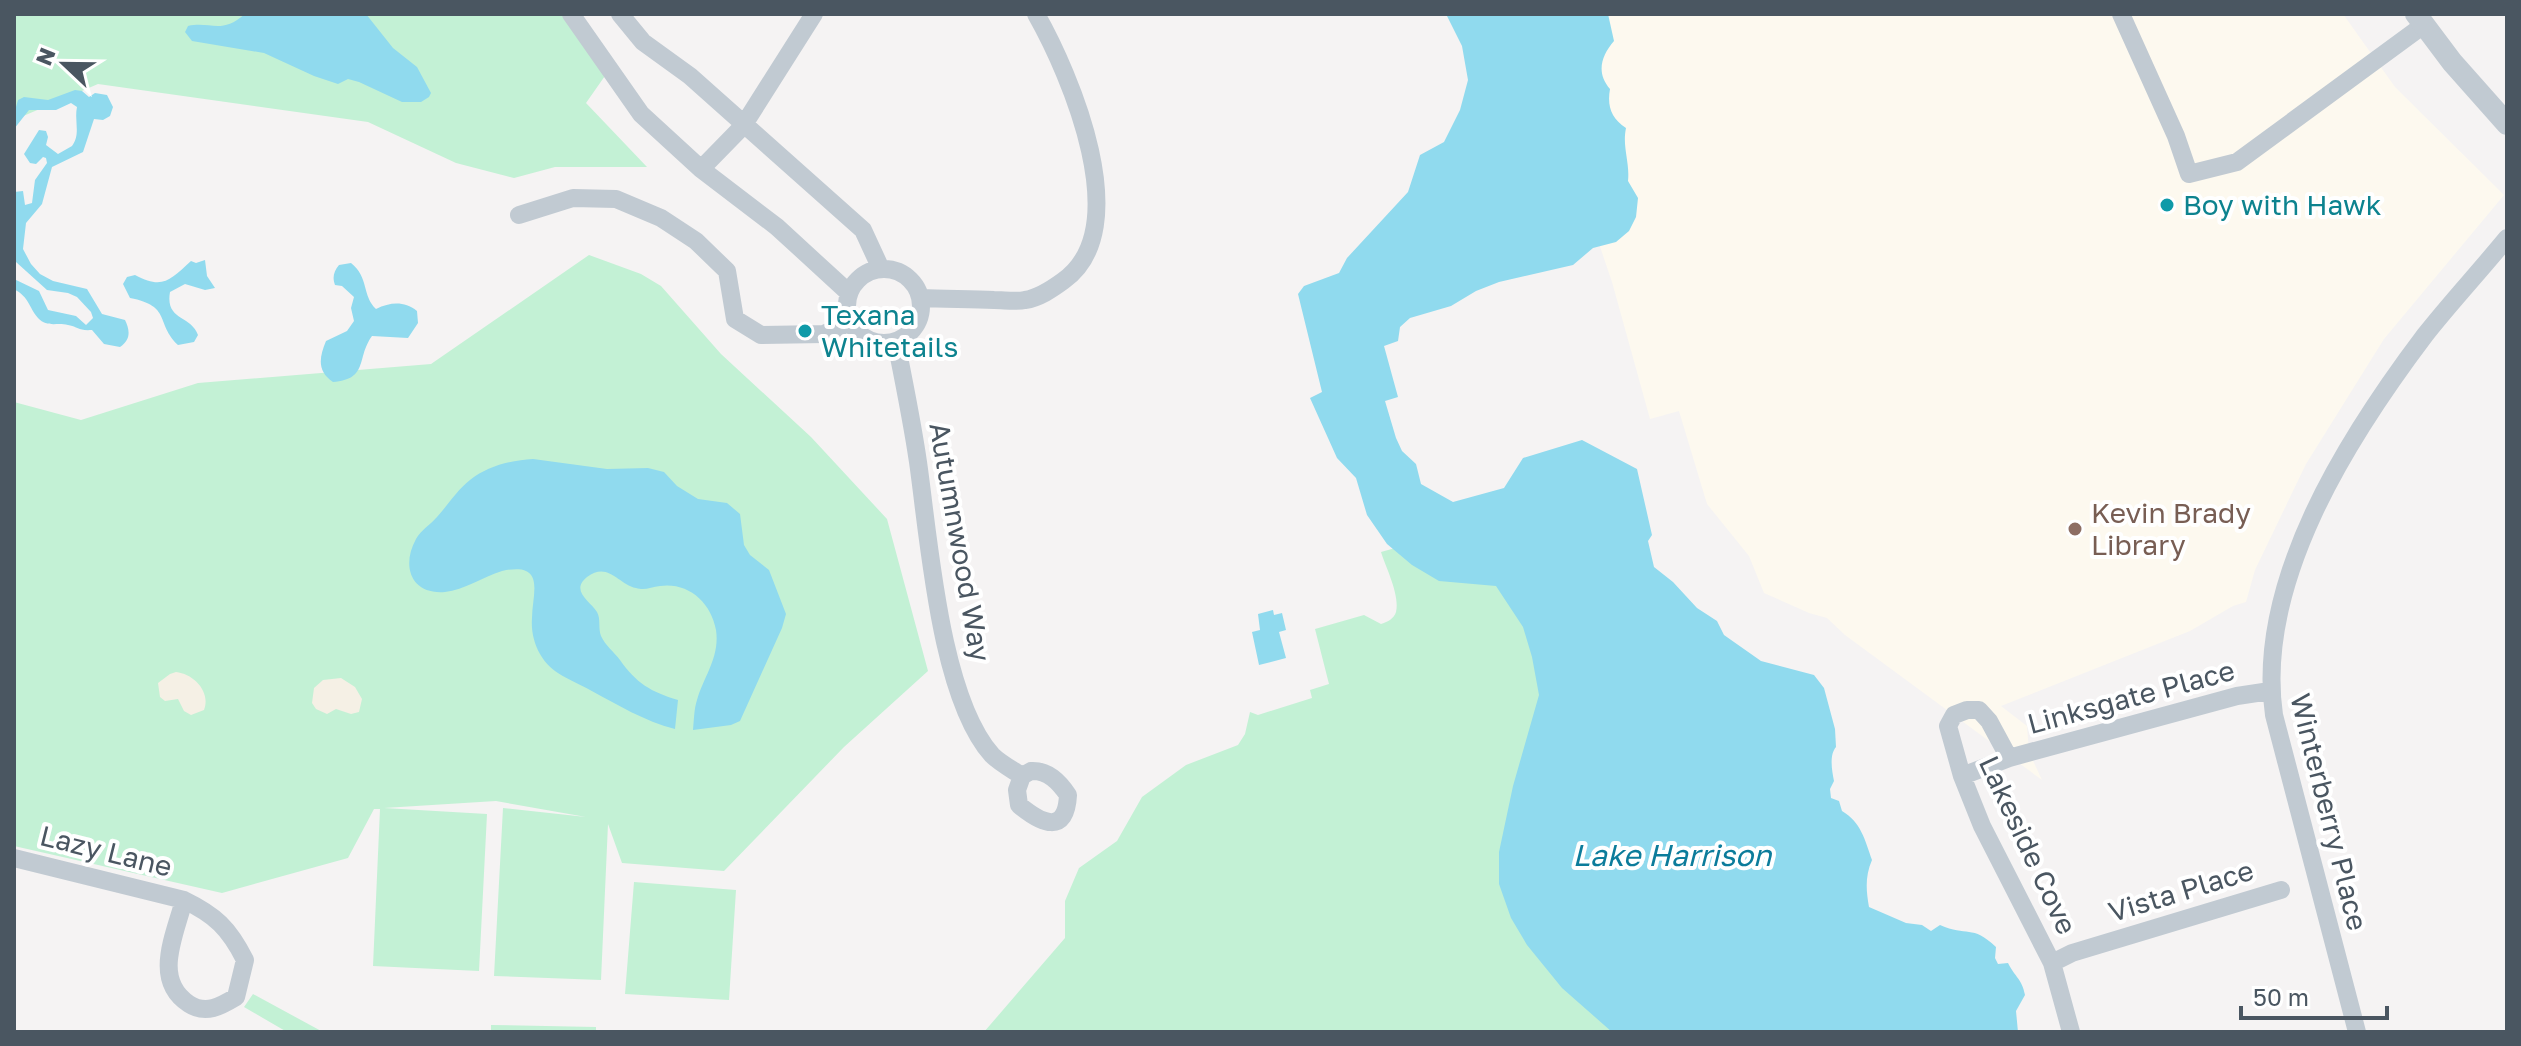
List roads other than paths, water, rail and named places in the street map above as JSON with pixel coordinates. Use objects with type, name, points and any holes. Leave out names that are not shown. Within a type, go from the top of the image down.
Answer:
[{"type":"street","points":[[571,14],[641,114],[701,169],[777,227],[849,293]]},
{"type":"street","points":[[620,14],[643,42],[690,76],[863,230],[881,269]]},
{"type":"street","points":[[701,169],[743,126],[814,14]]},
{"type":"street","points":[[921,298],[1026,300],[1050,291],[1072,275],[1086,253],[1095,226],[1095,181],[1087,130],[1059,55],[1036,14]]},
{"type":"street","points":[[2121,14],[2176,136],[2189,174],[2237,162],[2420,17],[2452,62],[2507,124]]},
{"type":"street","points":[[519,215],[573,198],[616,199],[661,218],[696,241],[727,271],[735,319],[761,335],[824,334],[850,322]]},
{"type":"street","name":"Winterberry Place","points":[[2357,1032],[2274,715],[2270,691],[2271,654],[2282,602],[2316,510],[2345,454],[2427,333],[2507,238]]},
{"type":"street","points":[[881,269],[903,274],[916,287],[921,298],[915,326],[907,336],[896,342],[868,340],[850,322],[846,306],[849,293],[861,276],[881,269]]},
{"type":"street","name":"Autumnwood Way","points":[[896,342],[912,421],[948,654],[961,699],[993,756],[1022,776]]},
{"type":"street","name":"Linksgate Place","points":[[1962,776],[2009,758],[2237,696],[2270,691]]},
{"type":"street","name":"Lakeside Cove","points":[[2009,758],[1989,721],[1979,710],[1954,715],[1948,726],[1962,776],[1982,826],[2052,963],[2071,1032]]},
{"type":"street","name":"Lazy Lane","points":[[14,858],[184,900],[211,913],[234,937],[245,960],[236,997],[216,1010],[194,1008],[176,996],[167,976],[184,900]]},
{"type":"street","name":"Vista Place","points":[[2052,963],[2072,953],[2281,890]]},
{"type":"water","points":[[245,14],[366,14],[393,48],[417,67],[431,93],[421,102],[402,102],[359,82],[348,79],[338,84],[314,76],[264,53],[192,41],[185,32],[188,26],[229,24]]},
{"type":"water","name":"Lake Harrison","points":[[1446,14],[1608,14],[1614,41],[1603,59],[1602,71],[1610,89],[1611,111],[1626,128],[1628,181],[1638,198],[1636,217],[1629,231],[1616,242],[1593,248],[1573,265],[1499,282],[1476,291],[1451,306],[1410,318],[1400,327],[1398,341],[1384,346],[1398,397],[1385,401],[1402,451],[1416,464],[1421,484],[1453,502],[1504,488],[1523,458],[1582,440],[1637,469],[1652,535],[1648,541],[1654,567],[1697,608],[1717,621],[1724,635],[1761,661],[1814,675],[1824,688],[1835,729],[1831,798],[1839,801],[1842,811],[1858,826],[1867,845],[1872,860],[1867,883],[1869,907],[1931,931],[1940,925],[1975,933],[1988,940],[1996,947],[1998,964],[2008,963],[2024,990],[2025,995],[2016,1011],[2018,1032],[1612,1032],[1562,988],[1527,945],[1511,918],[1499,884],[1499,852],[1513,786],[1539,695],[1523,627],[1496,586],[1439,581],[1412,565],[1387,544],[1367,515],[1356,478],[1337,458],[1310,398],[1322,392],[1298,294],[1304,286],[1339,273],[1347,258],[1408,192],[1420,155],[1444,142],[1460,110],[1468,80],[1462,46]]},
{"type":"water","points":[[75,90],[89,97],[95,93],[107,95],[113,107],[110,116],[103,120],[94,119],[83,152],[52,167],[42,204],[26,223],[23,249],[40,274],[53,281],[87,289],[102,314],[125,320],[128,335],[120,347],[104,344],[92,330],[41,321],[26,299],[14,289],[14,279],[39,291],[48,310],[76,316],[86,325],[93,318],[77,297],[47,290],[16,262],[14,192],[23,191],[25,205],[32,203],[35,180],[47,163],[43,157],[36,164],[30,163],[24,154],[39,130],[46,131],[46,145],[58,154],[72,146],[77,132],[77,107],[71,103],[56,110],[29,110],[14,129],[18,100],[24,97],[48,100]]},
{"type":"water","points":[[205,260],[207,276],[215,288],[205,290],[185,284],[170,292],[171,308],[198,335],[194,342],[178,345],[158,311],[143,301],[130,298],[123,284],[127,277],[135,275],[153,282],[166,281],[191,261]]},
{"type":"water","points":[[351,263],[361,274],[376,309],[392,304],[407,305],[417,311],[418,323],[408,338],[372,336],[357,372],[352,377],[333,382],[324,373],[321,359],[326,341],[347,331],[354,321],[351,308],[354,297],[342,286],[335,285],[334,279],[339,265]]},
{"type":"water","points":[[533,459],[607,469],[648,468],[664,472],[677,486],[698,499],[727,503],[740,514],[744,545],[750,555],[769,570],[786,614],[740,721],[693,730],[696,703],[714,658],[717,640],[709,611],[697,596],[680,587],[639,589],[601,571],[587,577],[580,587],[598,615],[603,639],[632,675],[645,686],[678,700],[675,729],[631,712],[550,667],[533,637],[534,582],[526,571],[502,571],[445,592],[433,592],[417,584],[412,577],[409,559],[416,539],[461,488],[492,467]]},
{"type":"water","points":[[1273,610],[1274,615],[1282,613],[1286,630],[1279,632],[1286,658],[1259,665],[1252,632],[1260,630],[1258,614]]},
{"type":"place","name":"Boy with Hawk","points":[[2167,205]]},
{"type":"place","name":"Texana Whitetails","points":[[805,331]]},
{"type":"place","name":"Kevin Brady Library","points":[[2075,529]]}]
